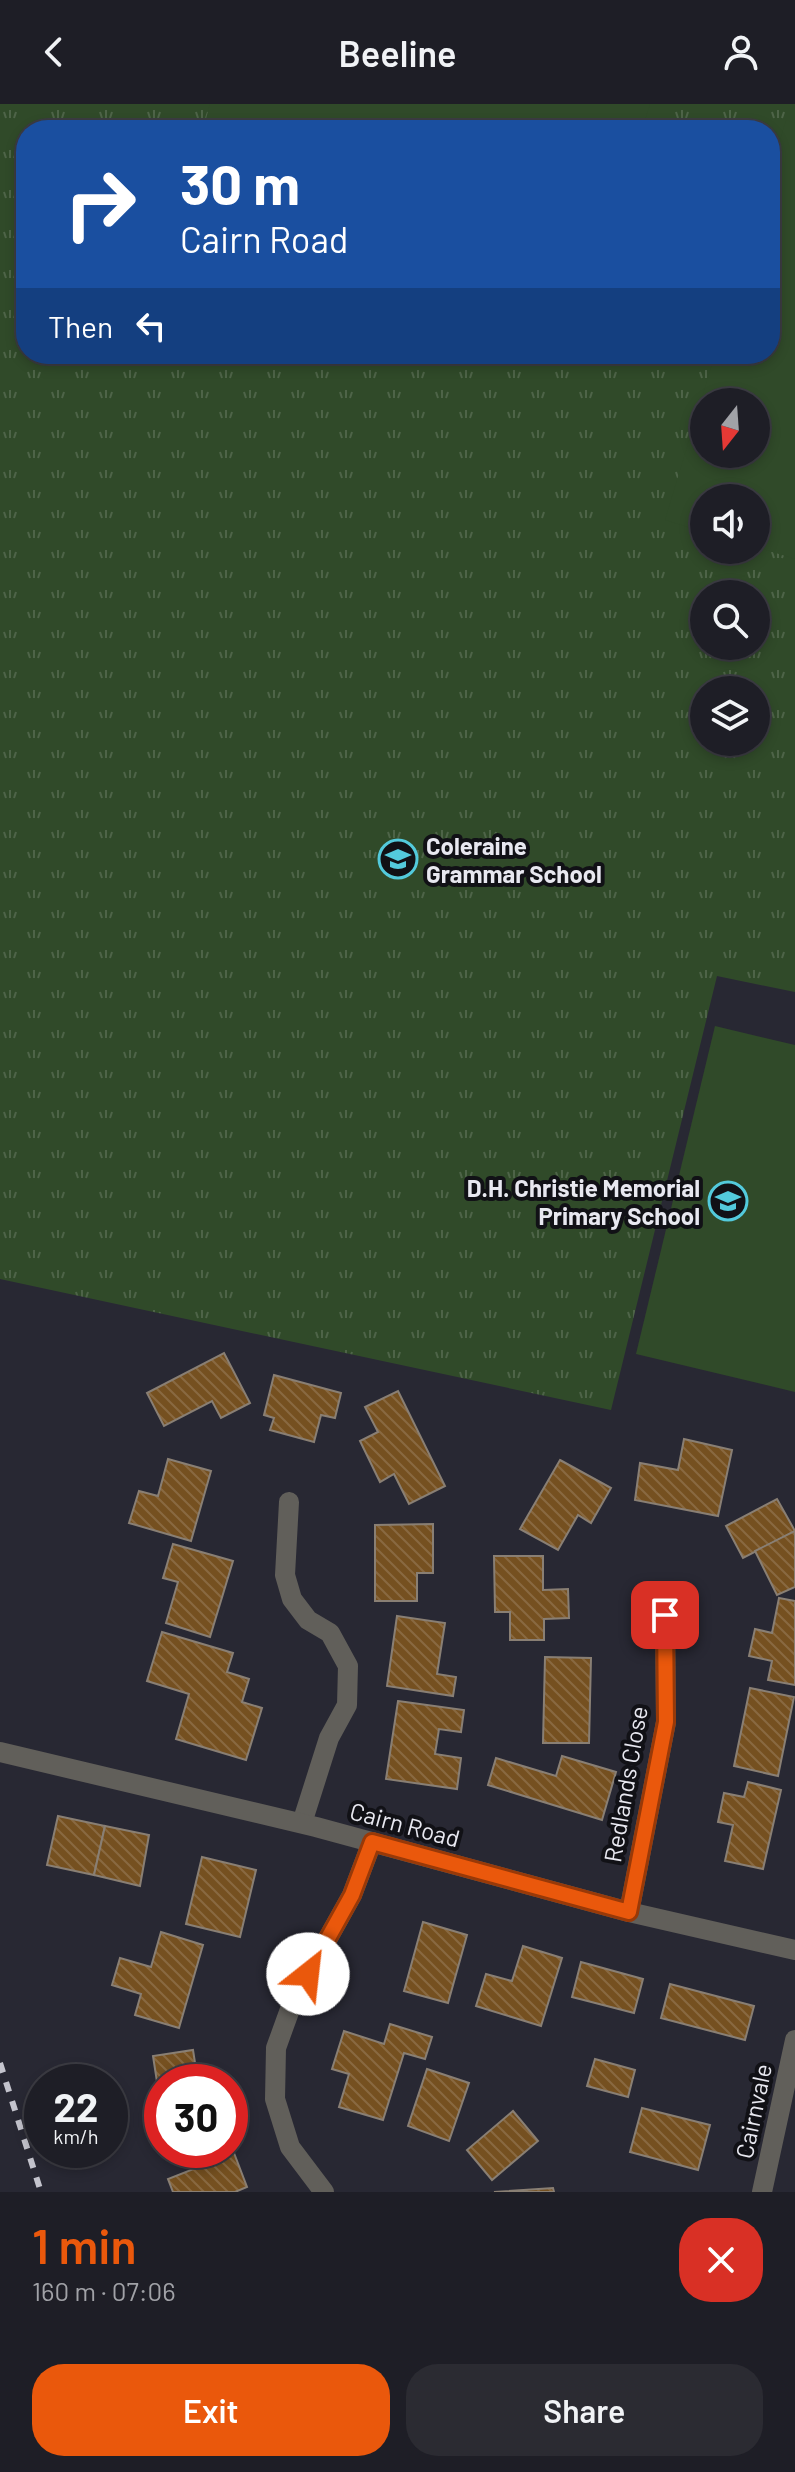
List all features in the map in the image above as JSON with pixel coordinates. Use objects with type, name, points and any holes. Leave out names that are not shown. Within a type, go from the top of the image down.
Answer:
[{"type":"street","points":[[289,1502],[285,1575],[292,1599],[308,1620],[330,1633],[348,1666],[347,1705],[329,1738],[302,1823]]},
{"type":"street","name":"Redlands Close","points":[[629,1912],[666,1722],[665,1615]]},
{"type":"street","name":"Cairn Road","points":[[0,1752],[302,1823],[629,1912],[795,1950]]},
{"type":"street","points":[[324,2192],[290,2147],[275,2099],[276,2048],[293,2001],[352,1895],[372,1842]]},
{"type":"street","name":"Cairnvale","points":[[762,2192],[795,2040]]},
{"type":"green space","name":"Coleraine Grammar School","points":[[0,104],[795,104],[795,992],[717,976],[611,1410],[0,1279]]},
{"type":"green space","points":[[210,104],[650,104],[645,120],[206,120]]},
{"type":"green space","points":[[786,120],[795,123],[795,559],[770,551],[770,484],[690,484],[690,528],[665,520],[690,437],[690,468],[770,468],[770,388],[705,388],[712,364],[780,364],[780,140]]},
{"type":"green space","name":"D.H. Christie Memorial Primary School","points":[[715,1026],[795,1045],[795,1392],[636,1354]]},
{"type":"building","points":[[224,1353],[250,1403],[221,1418],[212,1401],[164,1426],[147,1393]]},
{"type":"building","points":[[274,1375],[341,1393],[335,1418],[321,1415],[314,1442],[270,1430],[274,1418],[264,1415]]},
{"type":"building","points":[[398,1391],[445,1486],[409,1504],[394,1474],[380,1482],[360,1441],[378,1432],[365,1407]]},
{"type":"building","points":[[684,1439],[732,1450],[718,1516],[635,1500],[640,1463],[678,1470]]},
{"type":"building","points":[[168,1459],[211,1471],[191,1541],[129,1523],[139,1491],[158,1496]]},
{"type":"building","points":[[560,1460],[611,1488],[591,1523],[578,1515],[558,1550],[520,1529]]},
{"type":"building","points":[[777,1499],[795,1531],[743,1558],[726,1526]]},
{"type":"building","points":[[433,1524],[433,1573],[417,1573],[417,1601],[375,1601],[375,1525]]},
{"type":"building","points":[[795,1531],[795,1587],[777,1595],[755,1551]]},
{"type":"building","points":[[173,1544],[233,1561],[210,1637],[166,1623],[178,1582],[163,1578]]},
{"type":"building","points":[[494,1556],[543,1556],[543,1590],[568,1589],[569,1618],[544,1619],[544,1640],[510,1640],[510,1612],[495,1612]]},
{"type":"building","points":[[779,1598],[795,1601],[795,1685],[768,1680],[772,1661],[749,1656],[755,1629],[772,1633]]},
{"type":"building","points":[[397,1616],[445,1623],[437,1674],[456,1677],[453,1696],[387,1686]]},
{"type":"building","points":[[162,1632],[233,1653],[227,1672],[249,1679],[242,1702],[262,1708],[246,1760],[176,1739],[189,1694],[147,1681]]},
{"type":"building","points":[[545,1657],[591,1658],[589,1743],[543,1743]]},
{"type":"building","points":[[750,1688],[794,1697],[778,1776],[734,1766]]},
{"type":"building","points":[[398,1701],[464,1710],[461,1732],[439,1729],[435,1754],[461,1758],[457,1789],[386,1779]]},
{"type":"building","points":[[562,1756],[616,1772],[602,1820],[488,1785],[496,1758],[556,1776]]},
{"type":"building","points":[[748,1782],[781,1790],[763,1869],[725,1861],[733,1825],[718,1822],[724,1793],[744,1797]]},
{"type":"building","points":[[58,1816],[105,1826],[94,1875],[47,1865]]},
{"type":"building","points":[[105,1826],[149,1835],[140,1886],[94,1875]]},
{"type":"building","points":[[202,1857],[256,1870],[240,1937],[186,1924]]},
{"type":"building","points":[[423,1922],[467,1935],[448,2003],[404,1991]]},
{"type":"building","points":[[161,1932],[203,1945],[179,2028],[135,2015],[141,1994],[112,1985],[120,1958],[151,1967]]},
{"type":"building","points":[[523,1946],[562,1958],[541,2026],[476,2006],[486,1974],[512,1981]]},
{"type":"building","points":[[581,1962],[643,1979],[634,2013],[572,1997]]},
{"type":"building","points":[[670,1984],[754,2006],[745,2040],[661,2018]]},
{"type":"building","points":[[390,2024],[432,2037],[425,2059],[404,2053],[383,2120],[339,2107],[349,2074],[332,2069],[344,2031],[384,2044]]},
{"type":"building","points":[[193,2050],[195,2064],[154,2064],[153,2056]]},
{"type":"building","points":[[595,2059],[635,2070],[628,2097],[587,2086]]},
{"type":"building","points":[[427,2069],[469,2083],[449,2141],[408,2126]]},
{"type":"building","points":[[642,2108],[710,2125],[698,2170],[630,2152]]},
{"type":"building","points":[[513,2111],[538,2141],[492,2180],[467,2150]]},
{"type":"building","points":[[196,2168],[240,2168],[247,2187],[235,2192],[173,2192],[168,2179]]},
{"type":"building","points":[[553,2188],[554,2192],[494,2192]]},
{"type":"railway","points":[[0,2063],[41,2192]]},
{"type":"place","name":"Coleraine Grammar School","points":[[398,859]]},
{"type":"place","name":"D.H. Christie Memorial Primary School","points":[[728,1201]]},
{"type":"route","points":[[308,1974],[352,1895],[372,1842],[629,1912],[666,1722],[665,1615]]}]
